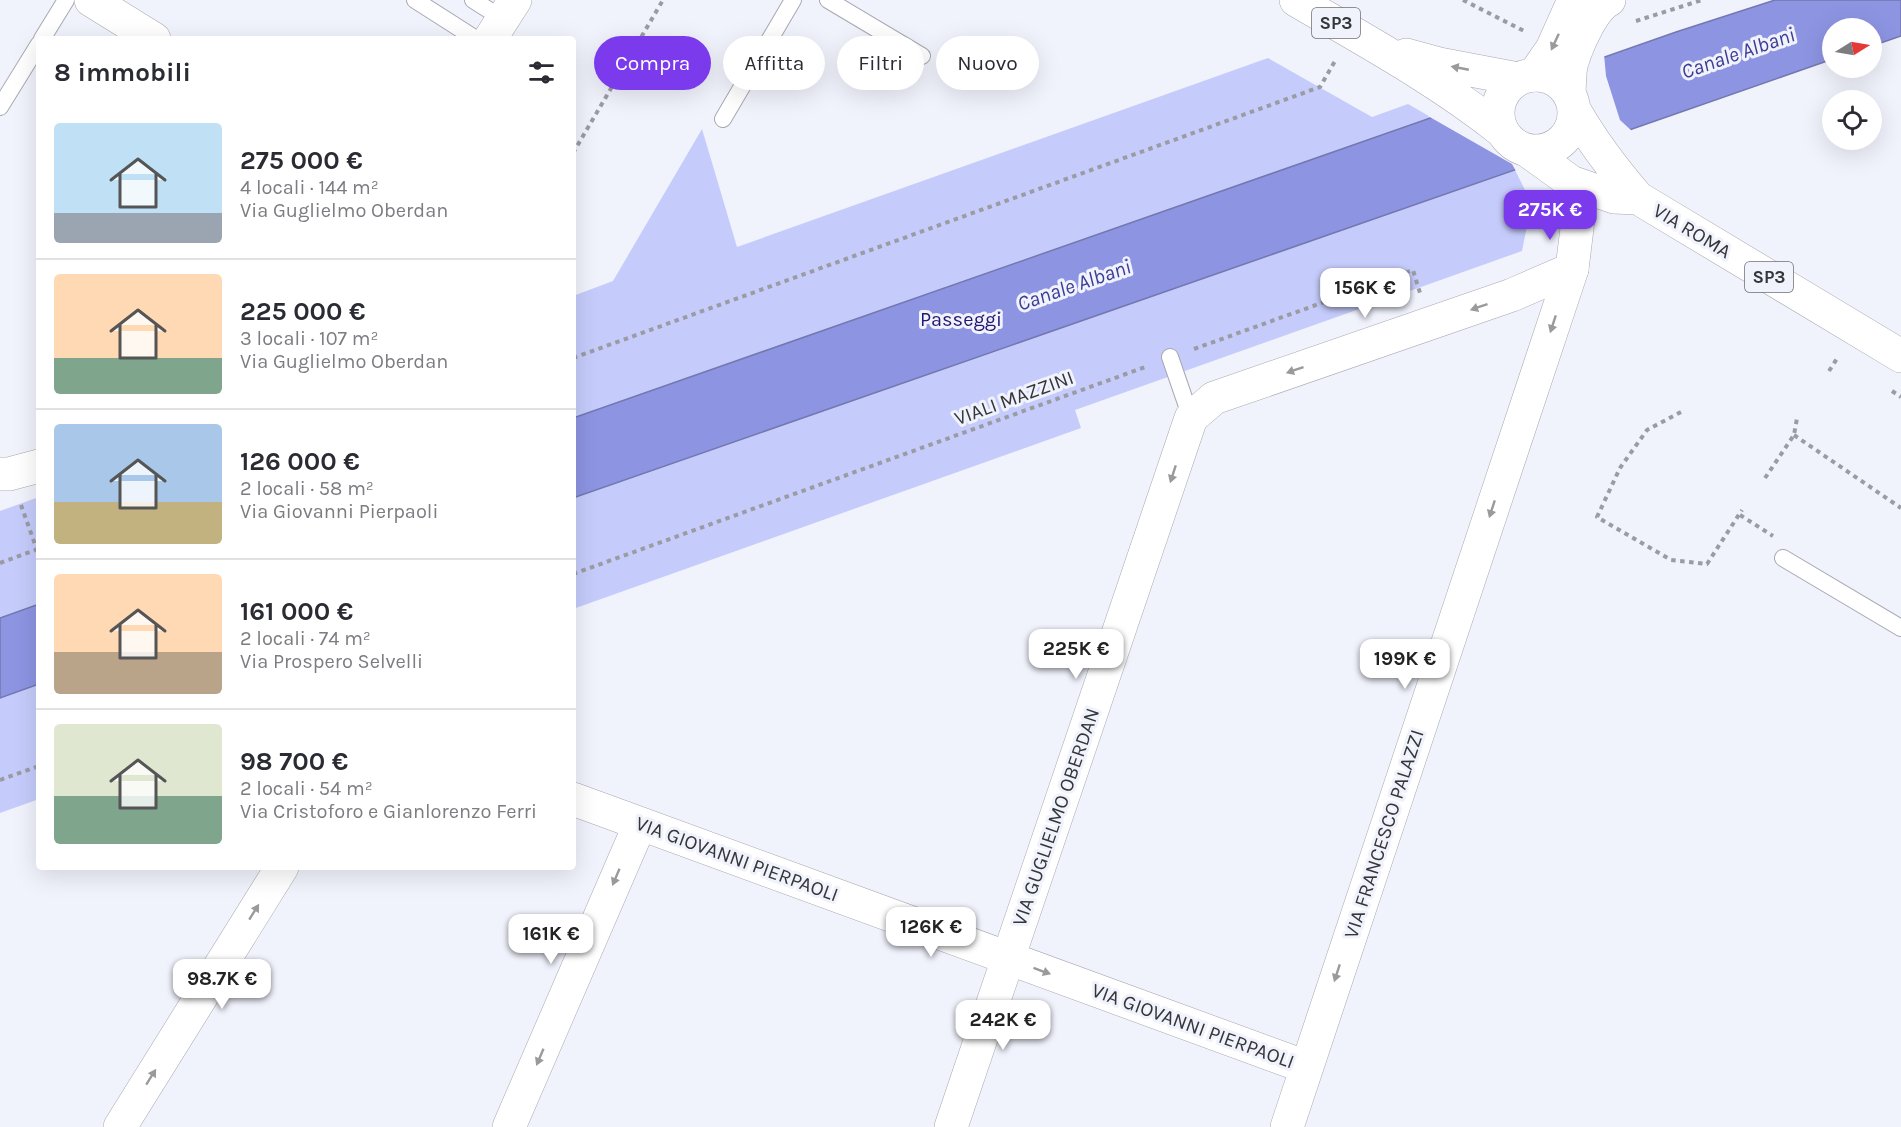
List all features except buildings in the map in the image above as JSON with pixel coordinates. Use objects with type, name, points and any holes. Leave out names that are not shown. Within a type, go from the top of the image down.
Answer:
[{"type":"street","points":[[91,0],[149,36]]},
{"type":"street","name":"VIA ROMA","points":[[1296,0],[1375,46],[1473,108],[1518,147],[1528,151],[1571,182],[1614,197],[1638,198]]},
{"type":"street","points":[[1502,131],[1498,119],[1498,107],[1502,96],[1509,86],[1526,77],[1552,49],[1574,0]]},
{"type":"street","points":[[1528,151],[1552,149],[1569,133],[1574,123],[1571,63],[1590,19],[1609,0]]},
{"type":"street","name":"VIA ROMA","points":[[1375,46],[1439,64],[1526,77],[1553,78],[1562,84],[1587,134],[1638,198],[1901,356]]},
{"type":"street","name":"VIA FRANCESCO PALAZZI","points":[[1287,1127],[1572,269],[1578,220],[1571,182]]},
{"type":"street","points":[[1191,418],[1214,398],[1512,295],[1572,269]]},
{"type":"street","name":"VIA GUGLIELMO OBERDAN","points":[[951,1127],[1191,418]]},
{"type":"street","name":"VIA GIOVANNI PIERPAOLI","points":[[576,800],[1306,1067]]},
{"type":"street","points":[[509,1127],[639,824]]},
{"type":"street","points":[[120,1127],[280,870]]},
{"type":"lane","points":[[44,36],[66,0]]},
{"type":"lane","points":[[415,0],[471,36]]},
{"type":"lane","points":[[473,0],[503,19]]},
{"type":"lane","points":[[723,119],[793,0]]},
{"type":"lane","points":[[828,0],[888,36]]},
{"type":"lane","points":[[0,107],[36,49]]},
{"type":"lane","points":[[1170,357],[1191,418]]},
{"type":"lane","points":[[1783,558],[1901,628]]},
{"type":"path","points":[[576,148],[663,0]]},
{"type":"path","points":[[1463,0],[1525,31]]},
{"type":"path","points":[[1634,22],[1702,0]]},
{"type":"path","points":[[576,357],[1320,87],[1339,52],[1375,46]]},
{"type":"path","name":"VIALI MAZZINI","points":[[576,573],[1413,270],[1431,323]]},
{"type":"path","points":[[1829,371],[1838,356]]},
{"type":"path","points":[[1682,412],[1647,430],[1620,468],[1597,518],[1671,561],[1707,564],[1742,510]]},
{"type":"path","points":[[1765,478],[1794,435],[1797,418]]},
{"type":"path","points":[[1794,435],[1901,508]]},
{"type":"path","points":[[16,471],[36,542]]},
{"type":"path","points":[[0,563],[36,550]]},
{"type":"path","points":[[0,780],[36,767]]},
{"type":"green space","name":"Passeggi","points":[[1268,58],[1372,117],[1408,104],[1512,164],[1525,190],[1529,216],[1522,251],[1075,410],[1081,428],[576,608],[576,295],[613,281],[702,129],[737,247]]},
{"type":"green space","points":[[36,498],[36,800],[0,813],[0,511]]},
{"type":"water","name":"Canale Albani","points":[[1775,0],[1901,0],[1901,36],[1882,43],[1882,18],[1822,18],[1822,63],[576,497],[576,417],[1676,32]]},
{"type":"water","points":[[36,605],[36,685],[0,698],[0,618]]},
{"type":"pier","points":[[1604,54],[1606,76],[1620,120],[1633,132],[1517,173],[1512,164],[1428,116]]}]
